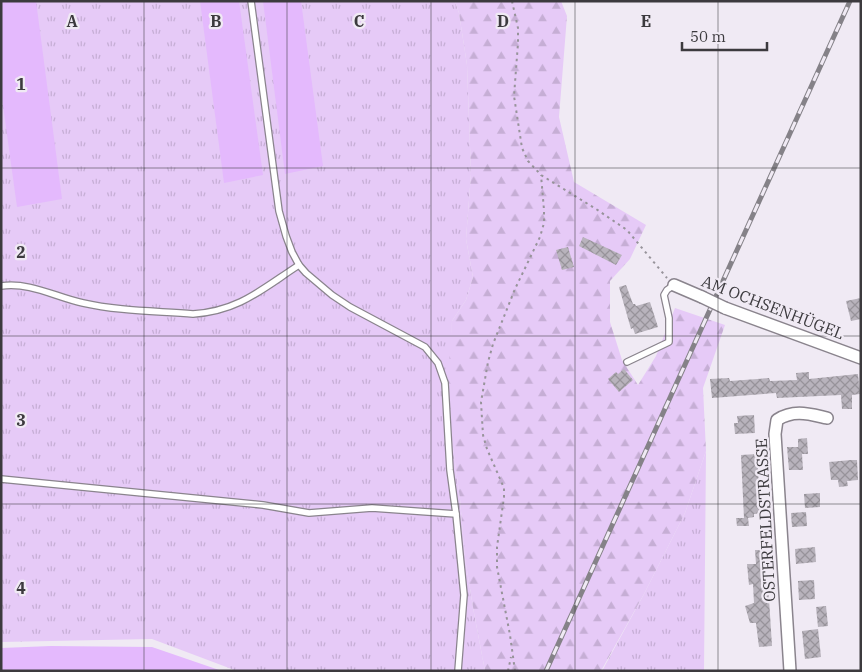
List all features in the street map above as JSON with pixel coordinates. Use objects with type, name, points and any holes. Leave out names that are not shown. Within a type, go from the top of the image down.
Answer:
[{"type":"street","name":"AM OCHSENHÜGEL","points":[[674,286],[725,308],[861,358]]},
{"type":"street","name":"OSTERFELDSTRASSE","points":[[790,671],[774,434],[777,420],[786,415],[804,412],[827,418]]},
{"type":"lane","points":[[252,1],[279,211],[286,236],[299,265],[332,295],[350,307],[418,342],[433,354],[446,383],[450,470],[464,595],[458,671]]},
{"type":"lane","points":[[1,286],[14,284],[28,286],[76,301],[100,306],[193,314],[227,309],[243,302],[299,265]]},
{"type":"lane","points":[[627,362],[669,342],[669,318],[664,295],[667,290],[674,286]]},
{"type":"lane","points":[[1,479],[263,505],[309,513],[372,508],[456,514]]},
{"type":"path","points":[[512,1],[518,28],[514,96],[522,148],[528,162],[541,175],[596,208],[627,230],[674,286]]},
{"type":"path","points":[[515,671],[497,567],[496,547],[504,488],[483,435],[481,402],[493,344],[515,289],[540,237],[544,223],[541,175]]},
{"type":"path","points":[[508,671],[512,654]]},
{"type":"green space","points":[[1,1],[455,1],[459,13],[467,65],[471,174],[466,239],[473,277],[466,300],[452,321],[449,417],[460,499],[465,558],[485,671],[237,671],[152,639],[1,642]]},
{"type":"green space","points":[[455,1],[561,1],[567,16],[559,117],[574,182],[646,225],[630,259],[610,281],[610,322],[622,360],[638,385],[656,356],[675,308],[725,325],[703,388],[706,451],[685,513],[644,594],[601,671],[485,671],[465,558],[460,499],[449,417],[448,378],[452,321],[466,300],[473,277],[466,239],[471,174],[467,65],[459,13]]},
{"type":"green space","points":[[706,451],[704,671],[602,671],[685,513]]},
{"type":"shaded area","points":[[1,1],[36,1],[62,199],[17,207],[1,91]]},
{"type":"shaded area","points":[[200,1],[239,1],[263,175],[224,183]]},
{"type":"shaded area","points":[[263,1],[301,1],[323,166],[285,174]]},
{"type":"shaded area","points":[[51,646],[152,647],[222,671],[1,671],[1,648]]},
{"type":"building","points":[[583,237],[622,255],[616,265],[579,246]]},
{"type":"building","points":[[568,247],[574,267],[562,270],[556,250]]},
{"type":"building","points":[[626,285],[633,304],[636,306],[650,302],[658,327],[635,334],[633,328],[631,329],[619,287]]},
{"type":"building","points":[[861,298],[861,319],[851,321],[846,301]]},
{"type":"building","points":[[624,369],[633,380],[619,392],[608,379],[616,372],[618,374]]},
{"type":"building","points":[[809,372],[809,379],[858,374],[860,394],[852,395],[852,409],[842,409],[841,395],[777,398],[776,393],[712,398],[710,379],[729,378],[730,381],[769,378],[770,381],[797,380],[796,373]]},
{"type":"building","points":[[754,415],[755,433],[735,434],[734,423],[738,423],[737,416]]},
{"type":"building","points":[[807,438],[808,454],[802,454],[803,470],[789,470],[787,447],[798,447],[798,439]]},
{"type":"building","points":[[757,454],[761,513],[754,514],[754,517],[748,518],[749,526],[737,526],[736,518],[744,518],[741,455]]},
{"type":"building","points":[[857,460],[858,480],[847,481],[848,486],[839,487],[838,480],[831,480],[829,462]]},
{"type":"building","points":[[820,493],[820,507],[805,508],[804,494]]},
{"type":"building","points":[[806,512],[807,526],[792,527],[791,513]]},
{"type":"building","points":[[815,547],[816,562],[796,564],[795,549]]},
{"type":"building","points":[[755,550],[767,550],[768,564],[765,564],[772,646],[759,647],[756,623],[750,623],[745,606],[754,603],[753,584],[749,585],[747,564],[756,564]]},
{"type":"building","points":[[814,580],[815,599],[799,600],[798,581]]},
{"type":"building","points":[[826,606],[828,626],[818,627],[816,607]]},
{"type":"building","points":[[818,629],[821,657],[805,659],[802,631]]},
{"type":"railway","points":[[546,671],[850,1]]}]
